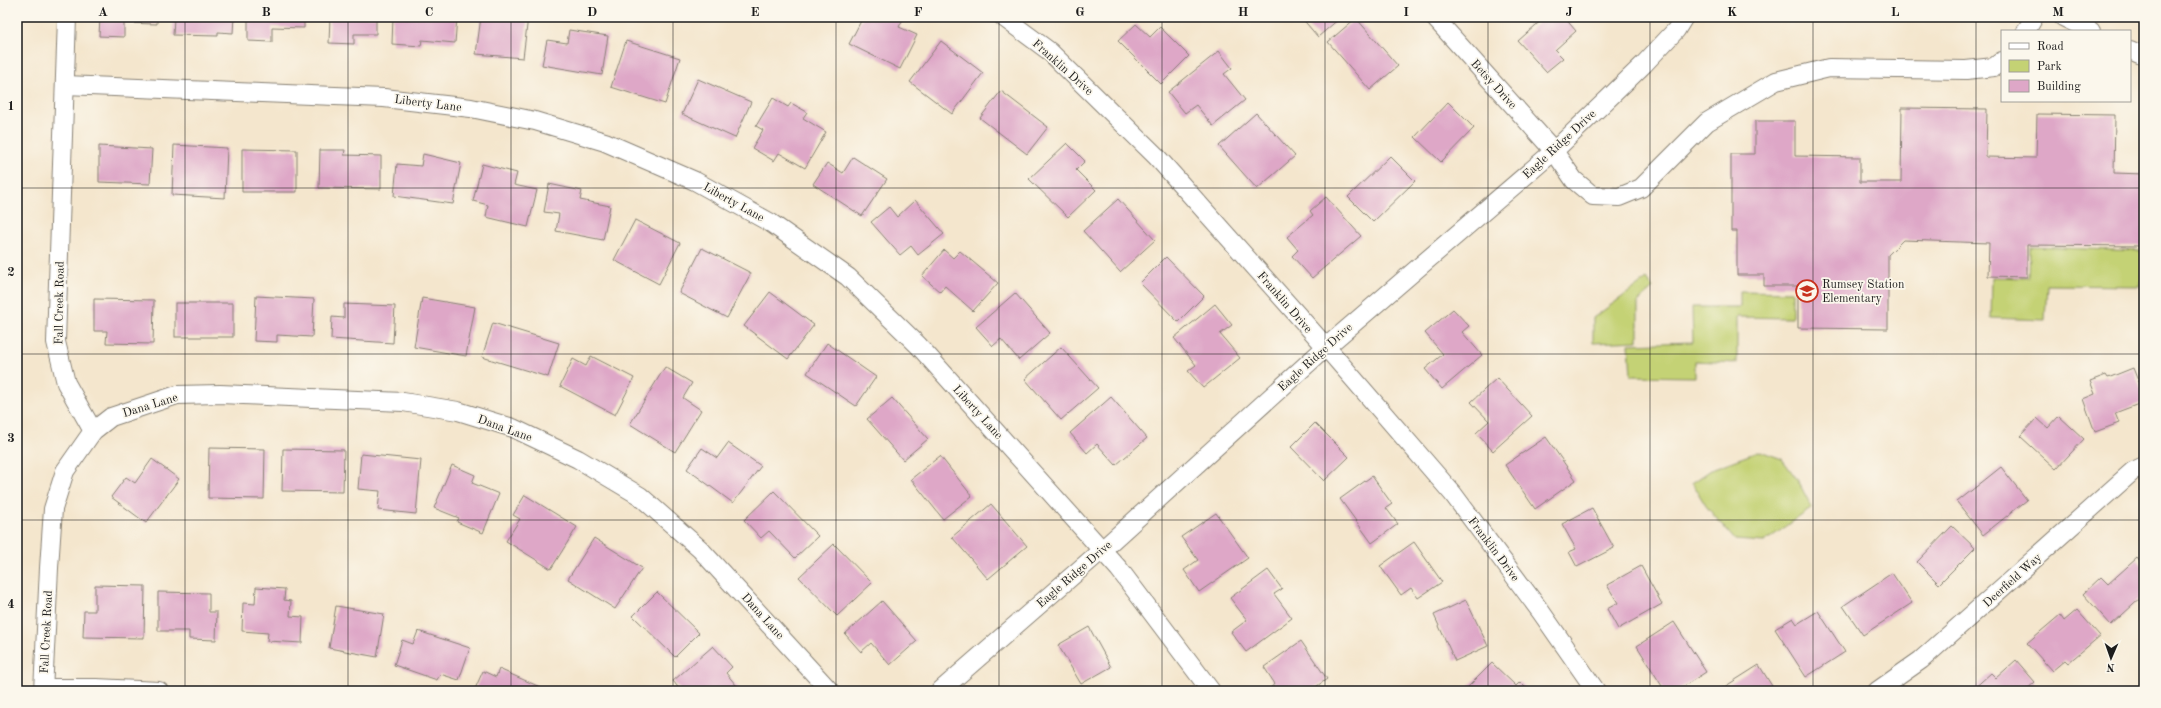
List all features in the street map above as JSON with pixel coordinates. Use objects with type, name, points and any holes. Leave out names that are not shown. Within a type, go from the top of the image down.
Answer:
[{"type":"street","name":"Fall Creek Road","points":[[43,690],[54,509],[65,471],[93,431],[66,383],[56,342],[67,17]]},
{"type":"street","name":"Franklin Drive","points":[[1003,17],[1049,51],[1156,156],[1326,347],[1453,494],[1541,612],[1596,691]]},
{"type":"street","name":"Betsy Drive","points":[[1434,17],[1554,151],[1574,180],[1593,196],[1619,196],[1641,188],[1706,122],[1776,81],[1828,68],[1966,70],[1994,67],[2001,62]]},
{"type":"street","name":"Eagle Ridge Drive","points":[[940,691],[1102,550],[1326,347],[1554,151],[1644,64],[1676,30],[1684,17]]},
{"type":"street","points":[[2027,30],[2034,17]]},
{"type":"street","points":[[2063,17],[2090,30]]},
{"type":"street","points":[[2131,50],[2144,56]]},
{"type":"street","name":"Liberty Lane","points":[[65,85],[384,98],[471,108],[535,121],[605,142],[695,181],[771,223],[848,277],[918,345],[1119,569],[1211,691]]},
{"type":"street","name":"Dana Lane","points":[[93,431],[111,417],[139,406],[177,395],[220,394],[403,402],[458,411],[513,428],[578,459],[640,496],[700,550],[830,691]]},
{"type":"street","name":"Deerfield Way","points":[[1877,691],[1921,660],[2133,471],[2144,466]]},
{"type":"street","points":[[43,690],[96,688],[159,691]]},
{"type":"green space","points":[[2030,247],[2142,251],[2141,286],[2047,285],[2045,320],[1991,318],[1992,277],[2029,278]]},
{"type":"green space","points":[[1647,279],[1653,288],[1638,302],[1638,341],[1593,343],[1593,318]]},
{"type":"green space","points":[[1740,291],[1792,292],[1792,318],[1737,317],[1737,363],[1695,361],[1695,377],[1631,376],[1629,344],[1693,342],[1692,307],[1740,307]]},
{"type":"green space","points":[[1760,451],[1782,459],[1797,479],[1812,508],[1764,542],[1735,540],[1706,506],[1692,483],[1714,468]]},
{"type":"building","points":[[100,17],[157,17],[157,24],[124,23],[124,37],[99,36]]},
{"type":"building","points":[[174,17],[234,17],[233,33],[218,32],[218,36],[173,35]]},
{"type":"building","points":[[248,17],[304,17],[304,28],[272,27],[272,42],[248,41]]},
{"type":"building","points":[[330,17],[376,17],[376,34],[354,34],[354,44],[329,43]]},
{"type":"building","points":[[393,17],[457,17],[455,43],[422,40],[421,46],[392,44]]},
{"type":"building","points":[[481,17],[528,17],[523,58],[476,54]]},
{"type":"building","points":[[863,17],[904,17],[899,27],[917,35],[900,69],[849,44]]},
{"type":"building","points":[[1301,17],[1341,17],[1318,37]]},
{"type":"building","points":[[1545,17],[1564,17],[1576,31],[1555,50],[1563,58],[1546,72],[1518,41]]},
{"type":"building","points":[[1356,18],[1398,66],[1370,90],[1328,42]]},
{"type":"building","points":[[1136,24],[1150,37],[1160,27],[1189,56],[1161,84],[1118,41]]},
{"type":"building","points":[[569,30],[608,36],[602,75],[542,65],[547,40],[567,43]]},
{"type":"building","points":[[626,41],[680,58],[665,104],[611,87]]},
{"type":"building","points":[[941,41],[983,73],[952,114],[910,82]]},
{"type":"building","points":[[1219,51],[1232,68],[1224,74],[1245,100],[1213,126],[1196,105],[1185,113],[1168,92]]},
{"type":"building","points":[[698,79],[751,102],[735,138],[682,114]]},
{"type":"building","points":[[1001,91],[1048,127],[1027,154],[980,118]]},
{"type":"building","points":[[773,98],[788,107],[791,103],[807,112],[803,118],[826,132],[805,168],[779,153],[774,161],[752,148],[763,130],[756,126]]},
{"type":"building","points":[[1448,102],[1474,128],[1441,162],[1415,137]]},
{"type":"building","points":[[1902,108],[1987,109],[1986,157],[2036,158],[2037,114],[2115,115],[2114,173],[2144,174],[2144,246],[2027,245],[2027,277],[1988,276],[1989,243],[1903,240],[1888,255],[1888,329],[1798,328],[1798,286],[1764,286],[1764,275],[1737,275],[1737,231],[1731,231],[1731,154],[1755,154],[1755,121],[1795,121],[1795,156],[1860,157],[1860,182],[1901,182]]},
{"type":"building","points":[[1256,113],[1295,156],[1257,189],[1219,146]]},
{"type":"building","points":[[1067,143],[1085,161],[1076,170],[1096,190],[1068,217],[1029,179]]},
{"type":"building","points":[[174,145],[227,148],[225,198],[172,195]]},
{"type":"building","points":[[99,146],[152,149],[150,184],[99,182]]},
{"type":"building","points":[[242,149],[297,150],[297,192],[242,192]]},
{"type":"building","points":[[320,150],[345,150],[344,155],[381,156],[381,189],[319,188]]},
{"type":"building","points":[[423,154],[461,163],[453,204],[394,196],[397,164],[421,166]]},
{"type":"building","points":[[1390,156],[1415,181],[1373,222],[1348,197]]},
{"type":"building","points":[[853,157],[887,179],[862,216],[813,184],[827,163],[843,173]]},
{"type":"building","points":[[482,164],[517,173],[514,185],[537,190],[528,227],[486,217],[488,205],[473,201]]},
{"type":"building","points":[[549,184],[582,191],[580,200],[610,206],[603,240],[556,231],[559,214],[544,212]]},
{"type":"building","points":[[1326,197],[1361,236],[1312,278],[1292,256],[1298,250],[1287,237],[1313,215],[1310,211]]},
{"type":"building","points":[[1118,199],[1155,240],[1120,272],[1083,231]]},
{"type":"building","points":[[915,200],[944,234],[918,255],[911,246],[900,255],[871,222],[889,207],[897,217]]},
{"type":"building","points":[[635,220],[680,243],[659,284],[614,260]]},
{"type":"building","points":[[702,248],[751,273],[727,318],[679,293]]},
{"type":"building","points":[[944,250],[953,258],[960,251],[998,283],[973,311],[945,286],[940,292],[922,276]]},
{"type":"building","points":[[1166,257],[1204,296],[1178,322],[1140,283]]},
{"type":"building","points":[[770,292],[814,325],[788,359],[744,326]]},
{"type":"building","points":[[1015,293],[1050,333],[1019,360],[1001,339],[993,346],[976,327]]},
{"type":"building","points":[[256,296],[314,299],[312,337],[277,335],[277,342],[254,341]]},
{"type":"building","points":[[422,298],[475,307],[466,356],[414,347]]},
{"type":"building","points":[[94,299],[154,300],[153,344],[106,343],[107,331],[94,331]]},
{"type":"building","points":[[175,303],[233,303],[233,337],[175,337]]},
{"type":"building","points":[[344,304],[395,306],[393,343],[331,339],[332,317],[344,318]]},
{"type":"building","points":[[1215,304],[1232,325],[1220,334],[1240,358],[1203,388],[1188,371],[1196,365],[1174,338]]},
{"type":"building","points":[[1453,309],[1469,326],[1462,332],[1482,355],[1442,389],[1425,369],[1443,354],[1425,333]]},
{"type":"building","points":[[493,323],[559,343],[548,377],[482,357]]},
{"type":"building","points":[[827,343],[876,377],[856,406],[807,373]]},
{"type":"building","points":[[1061,347],[1098,388],[1061,420],[1025,379]]},
{"type":"building","points":[[591,356],[634,378],[615,415],[560,386],[573,359],[586,366]]},
{"type":"building","points":[[665,367],[692,383],[683,398],[701,410],[675,452],[630,424]]},
{"type":"building","points":[[2133,368],[2144,396],[2144,402],[2115,413],[2119,423],[2095,432],[2083,399],[2095,394],[2090,381],[2106,375],[2108,378]]},
{"type":"building","points":[[1497,378],[1532,416],[1493,451],[1476,433],[1489,421],[1471,402]]},
{"type":"building","points":[[1111,397],[1147,438],[1116,465],[1097,444],[1087,453],[1070,433]]},
{"type":"building","points":[[892,398],[928,439],[903,460],[867,419]]},
{"type":"building","points":[[2059,416],[2084,439],[2056,469],[2020,436],[2037,418],[2048,428]]},
{"type":"building","points":[[1315,423],[1349,457],[1324,481],[1291,447]]},
{"type":"building","points":[[1546,437],[1576,480],[1535,509],[1505,465]]},
{"type":"building","points":[[728,443],[761,466],[733,503],[687,469],[702,448],[717,458]]},
{"type":"building","points":[[209,448],[265,449],[264,499],[208,498]]},
{"type":"building","points":[[283,449],[344,450],[343,492],[282,491]]},
{"type":"building","points":[[361,454],[421,460],[416,514],[378,510],[380,491],[358,489]]},
{"type":"building","points":[[940,456],[972,496],[943,519],[911,479]]},
{"type":"building","points":[[152,459],[179,479],[146,523],[111,497],[126,477],[135,483]]},
{"type":"building","points":[[452,465],[475,475],[472,483],[499,494],[483,533],[457,522],[459,518],[434,508]]},
{"type":"building","points":[[2001,467],[2027,500],[1983,535],[1957,502]]},
{"type":"building","points":[[1372,476],[1392,504],[1386,508],[1398,524],[1372,543],[1340,499]]},
{"type":"building","points":[[774,491],[818,536],[795,558],[769,531],[761,538],[744,520]]},
{"type":"building","points":[[525,495],[577,527],[551,569],[506,541],[520,519],[513,515]]},
{"type":"building","points":[[991,504],[1027,546],[988,579],[952,537]]},
{"type":"building","points":[[1592,508],[1614,548],[1577,567],[1569,552],[1576,549],[1562,524]]},
{"type":"building","points":[[1216,513],[1248,558],[1199,592],[1184,570],[1198,560],[1181,537]]},
{"type":"building","points":[[1952,526],[1975,548],[1939,584],[1917,562]]},
{"type":"building","points":[[594,538],[642,568],[615,609],[568,579]]},
{"type":"building","points":[[1414,542],[1442,582],[1418,598],[1411,588],[1401,595],[1380,566]]},
{"type":"building","points":[[834,544],[872,583],[837,616],[799,577]]},
{"type":"building","points":[[2137,558],[2144,566],[2144,595],[2111,625],[2083,594],[2101,577],[2108,584]]},
{"type":"building","points":[[1641,566],[1662,604],[1618,629],[1607,609],[1618,603],[1607,585]]},
{"type":"building","points":[[1268,570],[1282,589],[1274,594],[1292,618],[1246,652],[1231,632],[1247,620],[1230,598]]},
{"type":"building","points":[[1892,573],[1912,603],[1863,635],[1843,606]]},
{"type":"building","points":[[95,585],[145,586],[144,638],[83,637],[84,611],[95,611]]},
{"type":"building","points":[[256,587],[285,589],[284,600],[291,601],[290,616],[303,617],[302,643],[267,641],[268,633],[242,631],[243,603],[255,604]]},
{"type":"building","points":[[158,592],[209,593],[209,612],[217,612],[216,640],[189,639],[189,631],[158,631]]},
{"type":"building","points":[[657,592],[699,633],[675,657],[633,616]]},
{"type":"building","points":[[1466,600],[1488,646],[1455,661],[1434,615]]},
{"type":"building","points":[[882,601],[917,641],[890,665],[871,643],[861,652],[845,634]]},
{"type":"building","points":[[336,606],[384,614],[377,657],[329,648]]},
{"type":"building","points":[[2077,610],[2100,636],[2068,663],[2065,660],[2052,671],[2027,643],[2060,615],[2064,621]]},
{"type":"building","points":[[1818,611],[1845,652],[1806,677],[1775,629],[1793,618],[1797,624]]},
{"type":"building","points":[[1674,622],[1706,672],[1676,691],[1665,691],[1637,646]]},
{"type":"building","points":[[1089,627],[1111,667],[1081,684],[1058,645]]},
{"type":"building","points":[[418,631],[470,648],[459,680],[440,674],[437,680],[394,665],[402,640],[413,644]]},
{"type":"building","points":[[1301,641],[1327,679],[1310,691],[1272,691],[1270,688],[1275,684],[1264,667]]},
{"type":"building","points":[[713,646],[732,667],[726,673],[741,691],[681,691],[673,681]]},
{"type":"building","points":[[2016,660],[2035,682],[2025,691],[1971,691],[1991,673],[1996,678]]},
{"type":"building","points":[[1492,663],[1516,686],[1520,682],[1529,691],[1472,691],[1468,687]]},
{"type":"building","points":[[1759,665],[1775,691],[1718,691]]},
{"type":"building","points":[[499,669],[540,687],[538,691],[474,691],[483,671],[496,677]]},
{"type":"place","name":"Rumsey Station Elementary","points":[[1807,291]]}]
